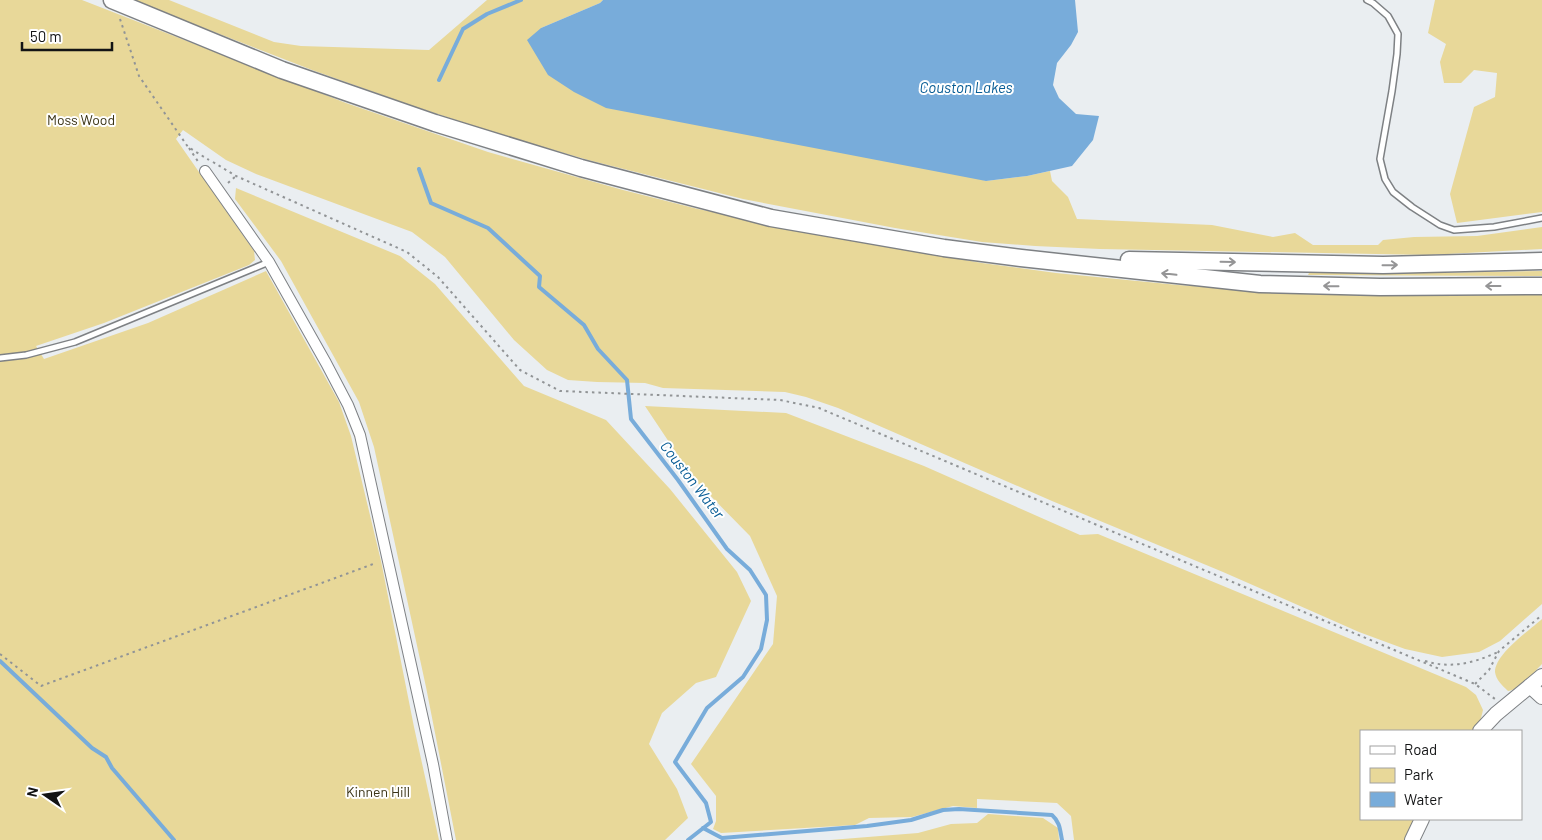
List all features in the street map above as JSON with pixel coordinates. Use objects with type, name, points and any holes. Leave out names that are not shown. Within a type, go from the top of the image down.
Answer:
[{"type":"main road","points":[[112,0],[291,74],[435,124],[581,168],[771,218],[944,248],[1260,284],[1380,287],[1542,286]]},
{"type":"main road","points":[[1522,262],[1537,255],[1542,255]]},
{"type":"main road","points":[[1021,258],[1383,265],[1542,261]]},
{"type":"main road","points":[[1481,730],[1542,676]]},
{"type":"main road","points":[[1530,686],[1542,697]]},
{"type":"main road","points":[[1412,840],[1422,820]]},
{"type":"street","points":[[205,171],[270,262],[348,405],[360,436],[433,764],[447,840]]},
{"type":"lane","points":[[1367,0],[1388,16],[1398,34],[1392,91],[1380,159],[1385,179],[1393,192],[1412,208],[1440,225],[1454,230],[1494,227],[1542,218]]},
{"type":"lane","points":[[0,358],[26,355],[75,342],[270,262]]},
{"type":"path","points":[[121,22],[139,76],[205,171]]},
{"type":"path","points":[[188,147],[236,176],[406,252],[438,277],[520,370],[560,391],[780,400],[819,408],[1475,684],[1505,707]]},
{"type":"path","points":[[0,654],[41,686],[358,570],[388,557]]},
{"type":"path","points":[[1416,659],[1440,666],[1483,659],[1499,651],[1542,615]]},
{"type":"path","points":[[1475,684],[1489,670],[1499,651]]},
{"type":"green space","points":[[0,0],[82,0],[346,103],[488,152],[698,209],[834,237],[982,263],[1056,273],[1178,285],[1264,291],[1542,294],[1542,604],[1500,641],[1479,652],[1442,657],[1405,649],[1359,632],[838,408],[806,397],[785,392],[663,388],[645,383],[568,380],[547,370],[514,340],[445,257],[412,232],[256,174],[226,160],[183,130],[176,139],[254,251],[255,260],[249,265],[104,323],[36,346],[44,359],[148,323],[266,271],[339,402],[351,436],[381,561],[439,840],[0,840]]},
{"type":"green space","points":[[132,0],[169,0],[274,42],[301,46],[429,50],[487,0],[603,0],[541,28],[986,181],[1050,171],[1052,181],[1068,197],[1077,219],[1212,225],[1273,237],[1295,233],[1313,245],[1378,245],[1383,240],[1414,237],[1477,236],[1542,227],[1542,249],[1429,255],[1100,249],[982,242],[895,228],[743,199],[588,160],[505,136],[312,70]]},
{"type":"green space","points":[[1435,0],[1542,0],[1542,212],[1457,223],[1450,194],[1474,107],[1495,97],[1497,73],[1474,70],[1461,83],[1444,83],[1440,62],[1446,44],[1428,33]]},
{"type":"green space","points":[[236,188],[400,256],[435,284],[524,386],[606,420],[670,489],[737,572],[751,601],[716,677],[696,683],[662,713],[649,744],[677,789],[688,818],[665,840],[456,840],[426,687],[374,447],[359,402],[281,261],[235,199]]},
{"type":"green space","points":[[1310,271],[1433,273],[1542,271],[1542,276],[1308,275]]},
{"type":"green space","points":[[645,406],[786,413],[924,466],[1080,535],[1098,534],[1466,687],[1476,695],[1483,710],[1479,726],[1475,730],[1360,730],[1360,820],[1415,820],[1405,840],[1074,840],[1071,816],[1057,803],[977,799],[977,808],[953,806],[912,817],[869,818],[855,825],[721,833],[713,829],[716,821],[716,796],[691,764],[773,644],[777,596],[750,536],[693,478]]},
{"type":"green space","points":[[1542,619],[1542,664],[1523,684],[1508,691],[1497,678],[1495,672],[1497,665],[1507,650]]},
{"type":"green space","points":[[988,814],[1043,818],[1058,828],[1059,840],[830,840],[918,833],[951,824],[977,823]]},
{"type":"water","name":"Couston Lakes","points":[[603,0],[1075,0],[1078,32],[1057,63],[1053,85],[1059,98],[1076,114],[1099,116],[1093,140],[1072,166],[1027,176],[986,181],[606,108],[574,92],[548,75],[527,40],[541,28]]},
{"type":"waterway","name":"Couston Water","points":[[439,80],[463,29],[487,14],[521,0]]},
{"type":"waterway","name":"Couston Water","points":[[419,169],[431,203],[488,228],[540,276],[539,287],[584,325],[598,349],[627,380],[631,419],[678,480],[727,549],[750,570],[766,595],[767,620],[761,649],[743,677],[707,708],[675,762],[706,803],[711,822],[688,840]]},
{"type":"waterway","points":[[0,661],[92,748],[106,757],[112,768],[174,840]]},
{"type":"waterway","points":[[703,828],[722,838],[867,826],[911,820],[943,810],[959,809],[1052,815],[1058,823],[1062,840]]},
{"type":"park label","name":"Moss Wood","points":[[81,120]]},
{"type":"park label","name":"Kinnen Hill","points":[[378,792]]}]
